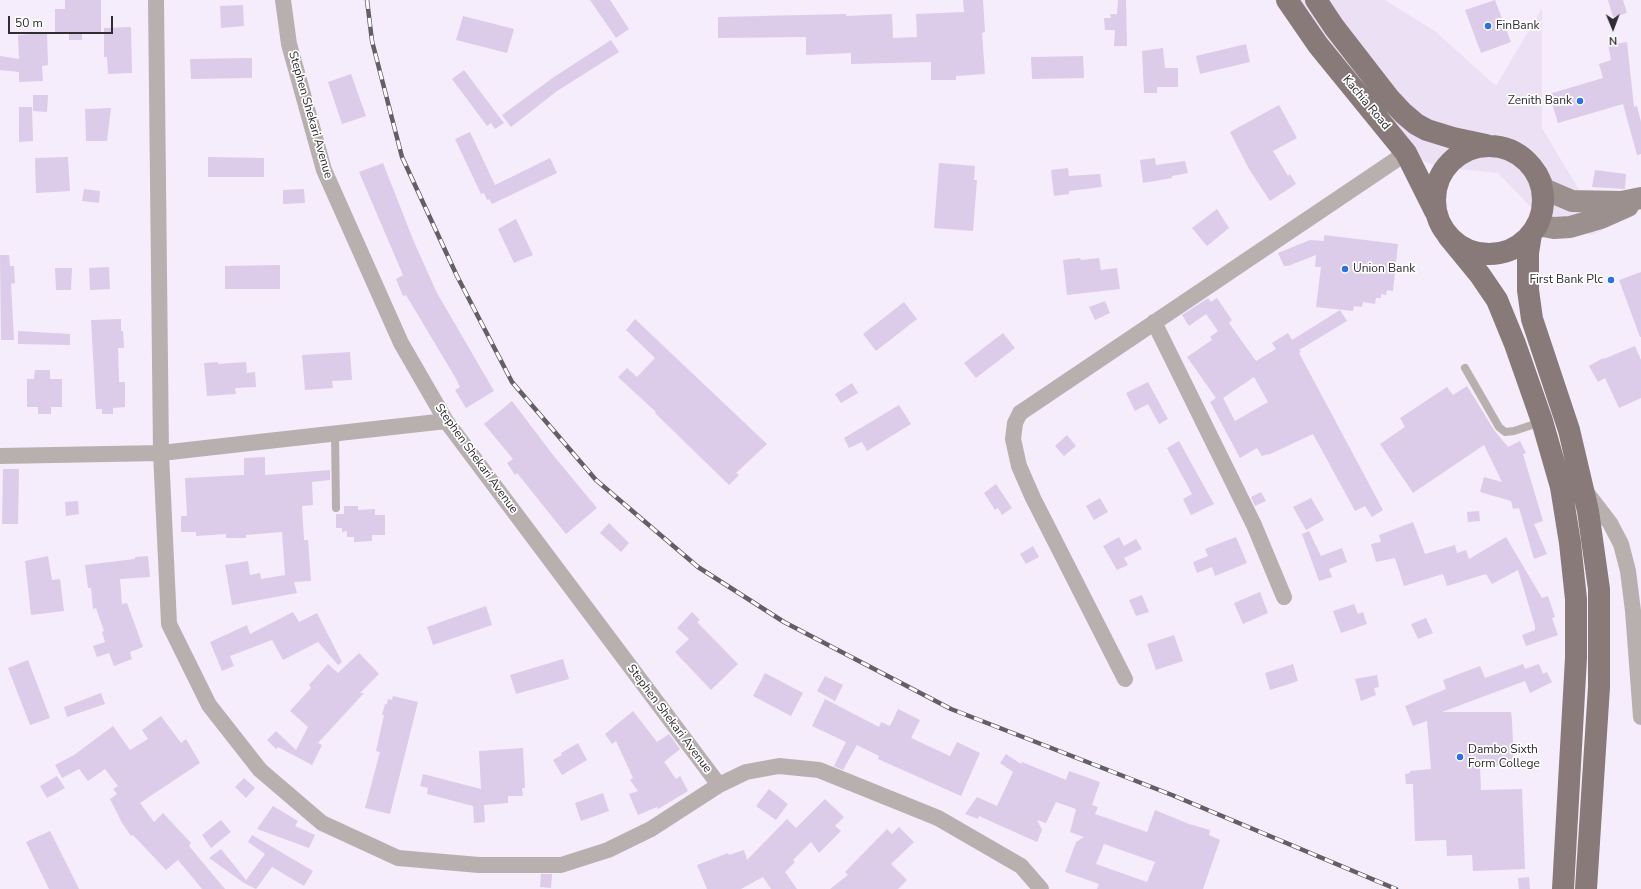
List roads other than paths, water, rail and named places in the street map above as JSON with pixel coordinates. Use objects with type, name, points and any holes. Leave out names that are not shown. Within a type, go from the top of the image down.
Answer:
[{"type":"main road","name":"Kachia Road","points":[[1287,0],[1318,45],[1406,153],[1436,213]]},
{"type":"main road","name":"Kachia Road","points":[[1316,0],[1334,27],[1389,98],[1416,124],[1427,130],[1453,138],[1495,146]]},
{"type":"main road","points":[[1564,889],[1576,658],[1576,599],[1570,543],[1561,487],[1542,422],[1515,344],[1497,300],[1480,275],[1448,236],[1436,213],[1435,196],[1439,179],[1448,165],[1462,154],[1477,148],[1495,146],[1516,154],[1526,161],[1537,174],[1543,191],[1543,208],[1534,230],[1528,253],[1528,290],[1532,319],[1569,430],[1593,539],[1599,589],[1599,687],[1586,889]]},
{"type":"main road","points":[[1448,236],[1460,246],[1475,252],[1490,254],[1506,252],[1520,245],[1534,230]]},
{"type":"street","points":[[156,0],[161,452],[169,624],[209,706],[260,770],[322,823],[398,858],[479,865],[561,865],[608,850],[651,829],[719,785],[746,772],[779,766],[819,770],[938,818],[1021,866],[1041,889]]},
{"type":"street","name":"Stephen Shekari Avenue","points":[[283,0],[289,44],[324,170],[402,343],[446,421],[719,785]]},
{"type":"street","points":[[1125,679],[1033,498],[1019,466],[1013,439],[1015,423],[1020,412],[1406,153]]},
{"type":"street","points":[[1537,174],[1544,188],[1572,201],[1621,202],[1641,199]]},
{"type":"street","points":[[1534,230],[1570,227],[1601,218],[1641,199]]},
{"type":"street","points":[[1154,322],[1254,525],[1284,597]]},
{"type":"street","points":[[0,456],[161,452],[446,421]]},
{"type":"street","points":[[1580,481],[1594,504],[1610,523],[1622,551],[1628,571],[1633,611],[1641,717]]},
{"type":"lane","points":[[1465,368],[1499,427],[1505,432],[1514,431],[1542,422]]},
{"type":"lane","points":[[335,433],[336,508]]},
{"type":"railway","points":[[367,0],[372,41],[402,157],[457,276],[512,382],[596,480],[698,567],[784,622],[951,709],[1172,795],[1396,889]]},
{"type":"place","name":"FinBank","points":[[1488,26]]},
{"type":"place","name":"Zenith Bank","points":[[1580,101]]},
{"type":"place","name":"Union Bank","points":[[1345,269]]},
{"type":"place","name":"First Bank Plc","points":[[1611,280]]},
{"type":"place","name":"Dambo Sixth Form College","points":[[1460,757]]}]
